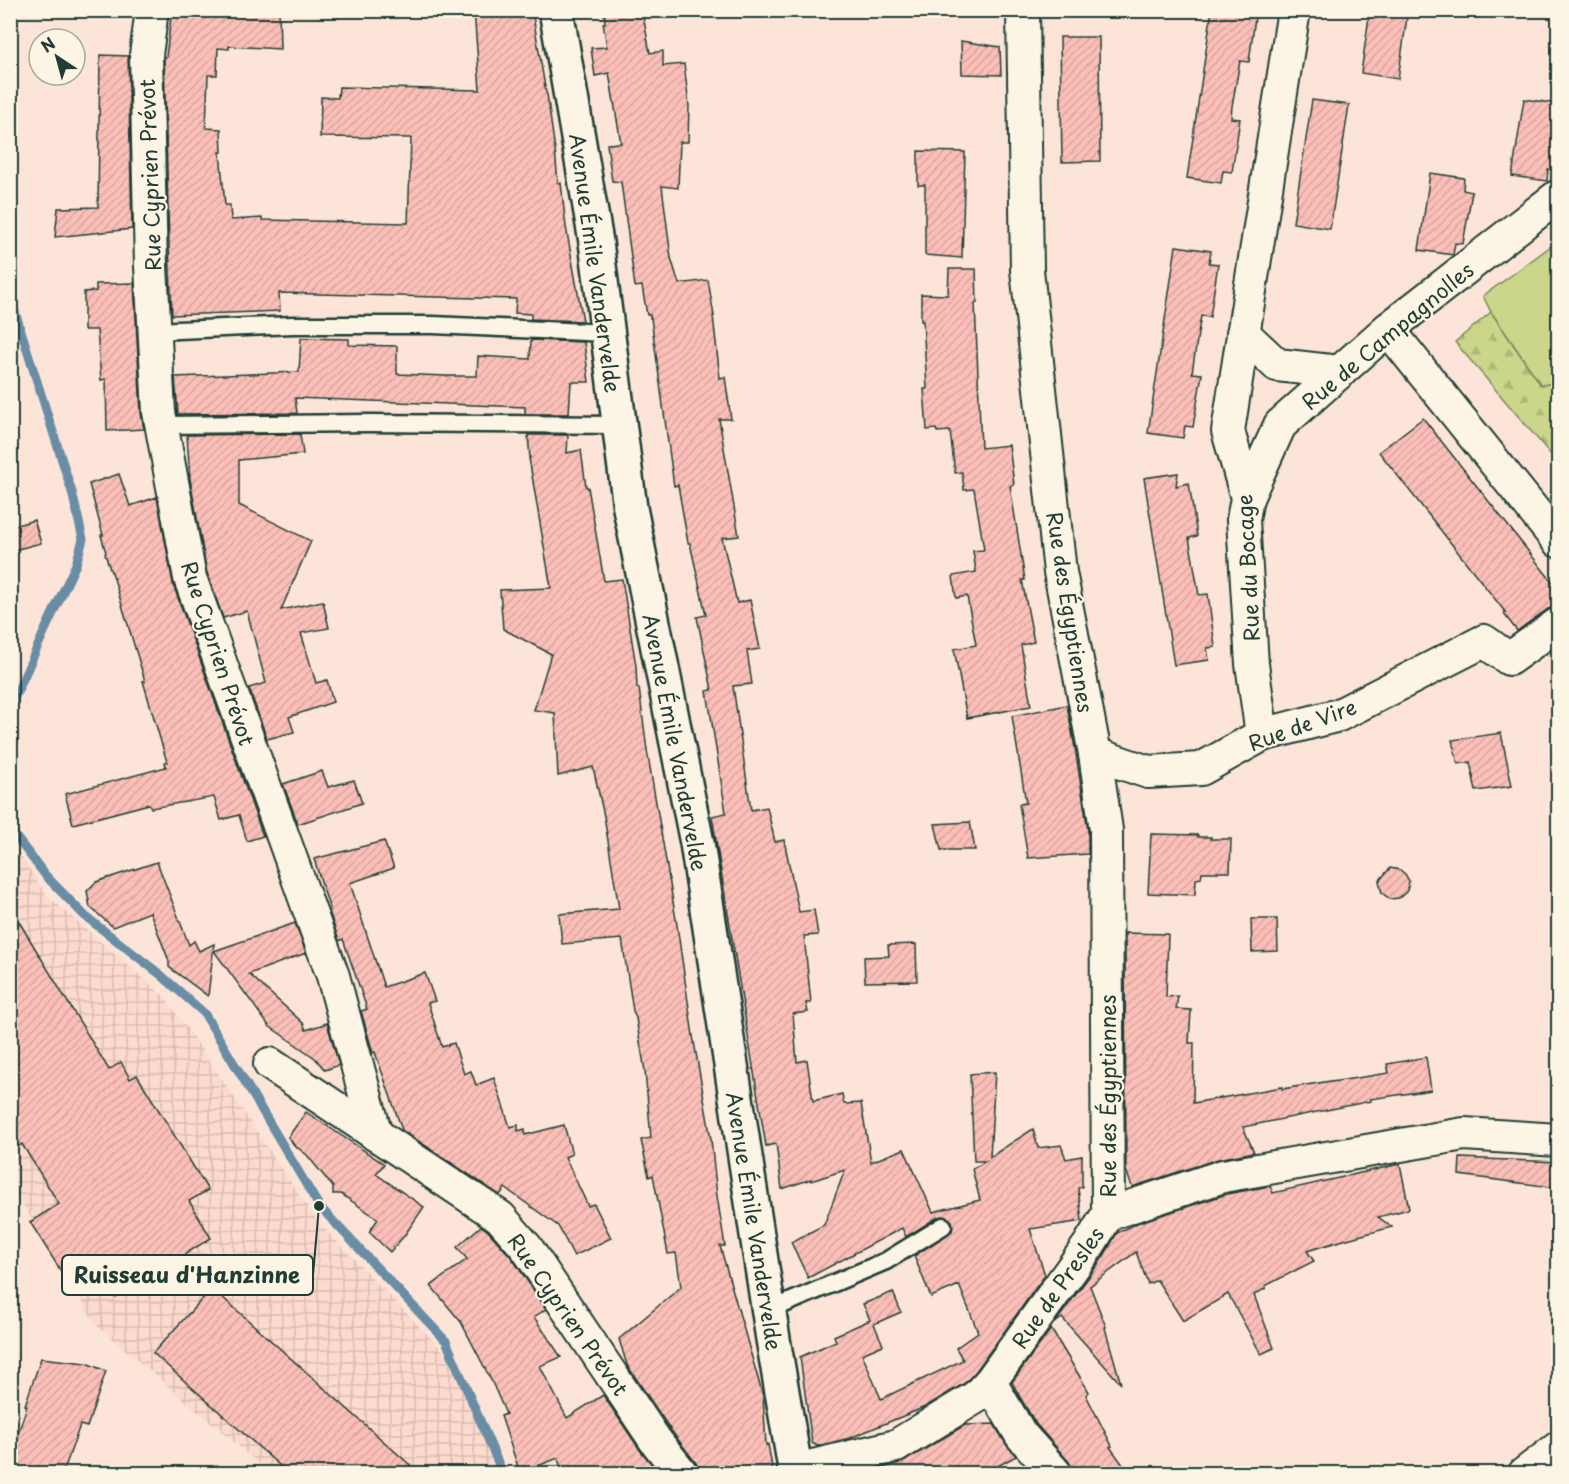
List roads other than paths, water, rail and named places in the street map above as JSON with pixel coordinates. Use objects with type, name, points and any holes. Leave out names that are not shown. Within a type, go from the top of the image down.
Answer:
[{"type":"main road","name":"Avenue Émile Vandervelde","points":[[556,10],[596,242],[630,508],[697,843],[768,1311],[796,1472]]},
{"type":"street","name":"Rue Cyprien Prévot","points":[[152,10],[146,55],[159,412],[190,578],[333,976],[376,1135]]},
{"type":"street","name":"Rue des Égyptiennes","points":[[1023,10],[1027,270],[1060,572],[1095,754],[1106,830],[1108,1214]]},
{"type":"street","name":"Rue du Bocage","points":[[1262,735],[1252,664],[1249,620],[1243,520],[1246,498],[1228,431],[1294,10]]},
{"type":"street","name":"Rue de Campagnolles","points":[[1246,498],[1280,425],[1388,329],[1558,196]]},
{"type":"street","points":[[1388,329],[1558,541]]},
{"type":"street","points":[[1243,333],[1277,365],[1340,372]]},
{"type":"street","name":"Rue de Vire","points":[[1095,754],[1148,772],[1201,769],[1262,735],[1339,715],[1484,641],[1509,659],[1558,624]]},
{"type":"street","name":"Rue Cyprien Prévot","points":[[270,1064],[500,1217],[526,1247],[655,1440],[682,1473]]},
{"type":"street","name":"Rue de Presles","points":[[796,1472],[853,1466],[896,1446],[976,1397],[990,1382],[1089,1245],[1108,1214],[1223,1176],[1464,1134],[1558,1140]]},
{"type":"street","points":[[990,1382],[1021,1435],[1056,1473]]},
{"type":"street","points":[[1524,1473],[1558,1448]]},
{"type":"lane","points":[[155,331],[292,325],[433,325],[607,333]]},
{"type":"lane","points":[[161,425],[368,423],[619,425]]},
{"type":"lane","points":[[768,1311],[886,1261],[943,1226]]},
{"type":"waterway","points":[[10,296],[72,492],[83,539],[76,564],[10,708]]},
{"type":"waterway","points":[[10,826],[46,876],[85,916],[161,975],[204,1013],[319,1206],[446,1341],[503,1474]]},
{"type":"place","name":"Ruisseau d'Hanzinne","points":[[319,1206]]}]
